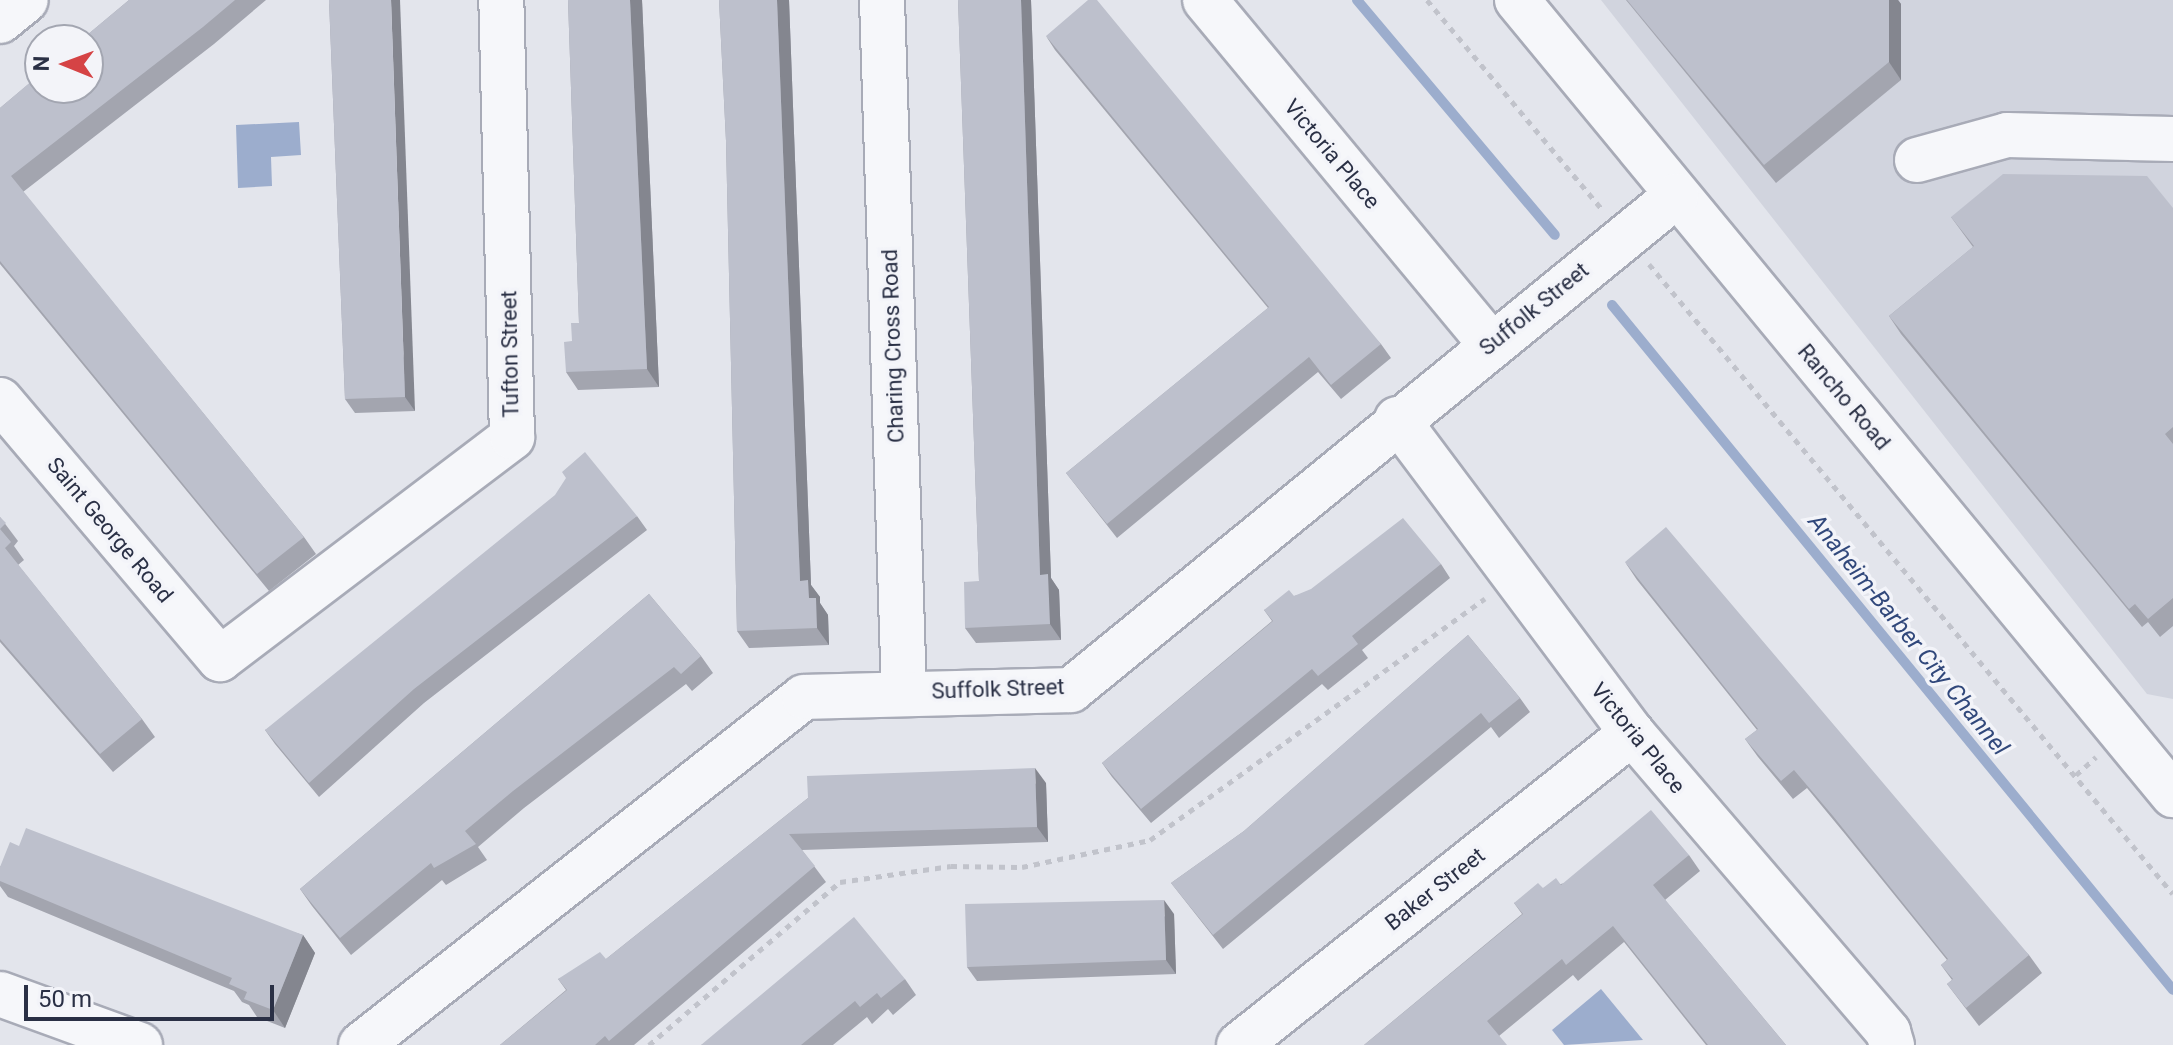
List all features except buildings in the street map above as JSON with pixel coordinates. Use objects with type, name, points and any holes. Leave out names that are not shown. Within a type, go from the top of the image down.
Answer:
[{"type":"street","points":[[0,21],[26,0]]},
{"type":"street","name":"Tufton Street","points":[[220,659],[512,437],[501,0]]},
{"type":"street","name":"Charing Cross Road","points":[[882,0],[904,692]]},
{"type":"street","name":"Victoria Place","points":[[1205,0],[1491,345]]},
{"type":"street","name":"Rancho Road","points":[[1517,0],[2173,793]]},
{"type":"street","points":[[1917,160],[2007,135],[2173,139]]},
{"type":"street","name":"Suffolk Street","points":[[361,1045],[804,697],[1071,690],[1397,419],[1677,195]]},
{"type":"street","name":"Saint George Road","points":[[0,400],[220,659]]},
{"type":"street","name":"Victoria Place","points":[[1397,419],[1632,733],[1888,1032],[1892,1045]]},
{"type":"street","name":"Baker Street","points":[[1239,1045],[1632,733]]},
{"type":"street","points":[[0,994],[140,1045]]},
{"type":"path","points":[[1427,0],[2173,894]]},
{"type":"path","points":[[649,1045],[840,882],[951,866],[1022,867],[1150,840],[1513,578]]},
{"type":"shaded area","points":[[1601,0],[2173,0],[2173,699],[2147,694]]},
{"type":"water","points":[[299,122],[301,155],[271,157],[272,186],[238,188],[236,125]]},
{"type":"water","points":[[1601,989],[1643,1040],[1564,1045],[1552,1030]]},
{"type":"waterway","name":"Anaheim-Barber City Channel","points":[[1357,0],[1555,235]]},
{"type":"waterway","name":"Anaheim-Barber City Channel","points":[[1612,305],[2173,990]]}]
